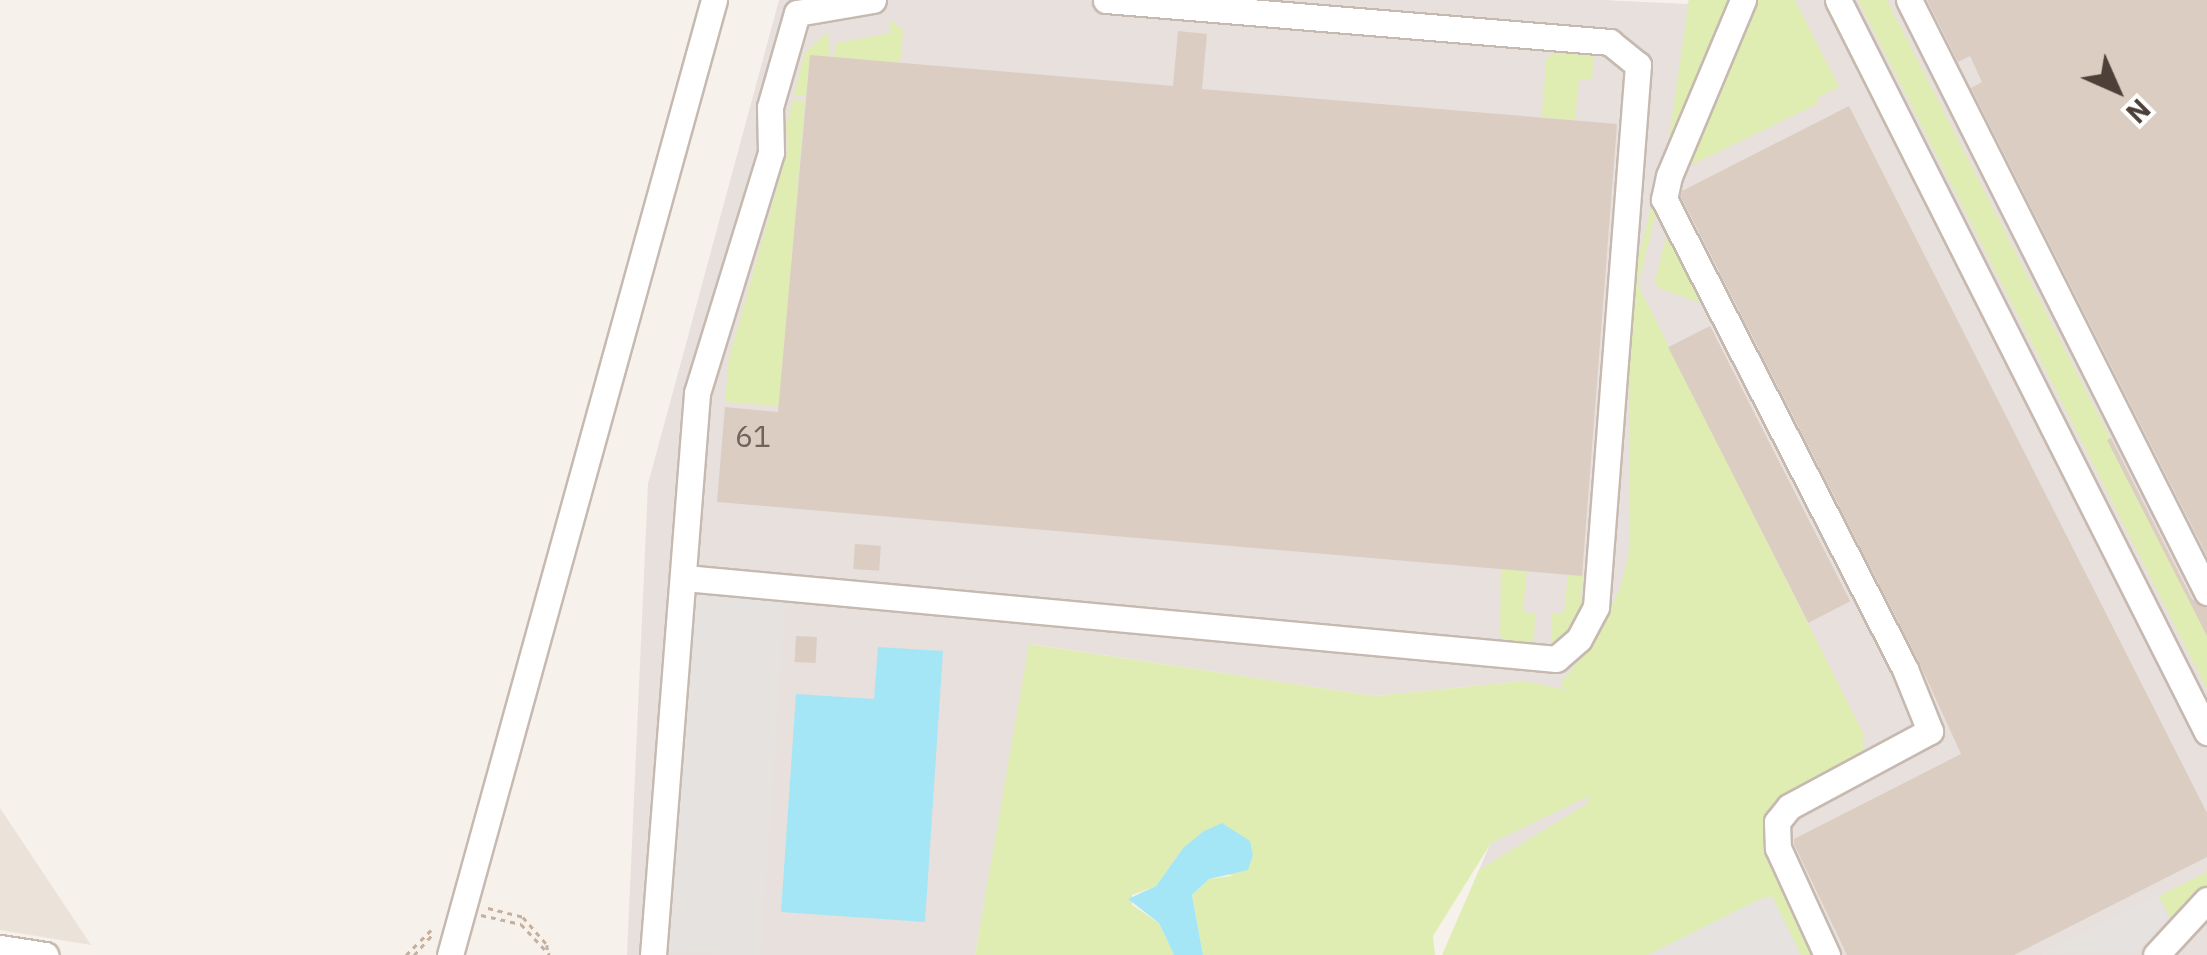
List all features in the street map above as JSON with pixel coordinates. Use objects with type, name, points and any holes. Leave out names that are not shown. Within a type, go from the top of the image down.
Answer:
[{"type":"street","points":[[450,955],[714,0]]},
{"type":"street","points":[[652,955],[686,578],[697,393],[771,152],[770,107],[797,13],[874,0]]},
{"type":"street","points":[[686,578],[1556,659],[1580,639],[1596,607],[1638,65],[1610,42],[1106,0]]},
{"type":"street","points":[[1744,0],[1668,176],[1664,198],[1905,669],[1930,732],[1789,807],[1777,822],[1778,848],[1827,955]]},
{"type":"street","points":[[1838,0],[2207,732]]},
{"type":"street","points":[[1909,0],[2207,592]]},
{"type":"street","points":[[2156,955],[2207,900]]},
{"type":"street","points":[[0,948],[45,955]]},
{"type":"path","points":[[472,913],[521,924],[550,955]]},
{"type":"path","points":[[407,955],[414,955],[448,922]]},
{"type":"shaded area","points":[[779,0],[1603,0],[1687,4],[1689,0],[2207,0],[2207,955],[1443,955],[1556,689],[1523,681],[1375,696],[1030,644],[975,955],[627,955],[648,484]]},
{"type":"shaded area","points":[[669,591],[786,599],[761,955],[644,949]]},
{"type":"shaded area","points":[[0,808],[91,945],[0,930]]},
{"type":"shaded area","points":[[2158,894],[2168,915],[2138,951],[2041,955]]},
{"type":"shaded area","points":[[1772,896],[1801,955],[1648,955],[1760,899]]},
{"type":"green space","points":[[1689,0],[1734,0],[1674,140],[1638,285],[1864,735],[1862,755],[1765,830],[1767,857],[1817,955],[1801,955],[1771,897],[1648,955],[1442,955],[1479,870],[1588,803],[1589,796],[1491,843],[1433,936],[1435,955],[1203,955],[1192,895],[1209,879],[1232,876],[1183,848],[1156,886],[1132,895],[1132,905],[1159,923],[1174,955],[975,955],[1029,644],[1375,696],[1523,681],[1568,690],[1560,684],[1597,637],[1621,586],[1630,548],[1629,293],[1669,138]]},
{"type":"green space","points":[[1755,0],[1795,0],[1839,87],[1817,98],[1819,103],[1693,164],[1687,156]]},
{"type":"green space","points":[[1858,0],[1887,0],[2110,438],[2207,636],[2207,689]]},
{"type":"green space","points":[[889,20],[903,30],[900,63],[834,57],[836,43],[891,33]]},
{"type":"green space","points":[[828,32],[830,57],[810,56],[806,96],[794,95],[805,53]]},
{"type":"green space","points":[[1560,47],[1592,51],[1594,56],[1592,80],[1579,79],[1575,120],[1542,117],[1546,59]]},
{"type":"green space","points":[[793,100],[805,101],[779,406],[725,402],[729,358],[788,149],[786,126]]},
{"type":"green space","points":[[1667,232],[1706,305],[1659,288],[1655,282]]},
{"type":"green space","points":[[1501,569],[1527,571],[1523,612],[1536,614],[1533,643],[1528,646],[1500,637]]},
{"type":"green space","points":[[1568,574],[1583,576],[1581,610],[1566,635],[1552,643],[1552,614],[1564,614]]},
{"type":"green space","points":[[2207,872],[2207,885],[2163,934],[2159,932],[2172,920],[2165,907],[2158,907],[2153,899]]},
{"type":"water","points":[[878,647],[943,651],[925,922],[781,912],[796,694],[874,699]]},
{"type":"water","points":[[1222,823],[1250,841],[1253,855],[1248,870],[1209,879],[1192,895],[1203,955],[1174,955],[1159,923],[1128,899],[1156,886],[1183,848]]},
{"type":"building","points":[[1927,0],[2207,0],[2207,556],[1971,88],[1982,82],[1970,56],[1958,62]]},
{"type":"building","points":[[1178,31],[1207,34],[1202,89],[1617,124],[1582,576],[717,502],[725,407],[778,412],[810,55],[1173,86]]},
{"type":"building","points":[[1849,106],[2207,813],[2207,857],[2014,955],[1847,955],[1794,844],[1794,839],[1961,754],[1919,662],[1681,197],[1682,191]]},
{"type":"building","points":[[1710,326],[1850,601],[1808,623],[1668,347]]},
{"type":"building","points":[[2111,438],[2192,599],[2207,608],[2207,636],[2107,440]]},
{"type":"building","points":[[855,544],[881,546],[879,571],[853,569]]},
{"type":"building","points":[[796,636],[817,637],[816,663],[795,662]]}]
